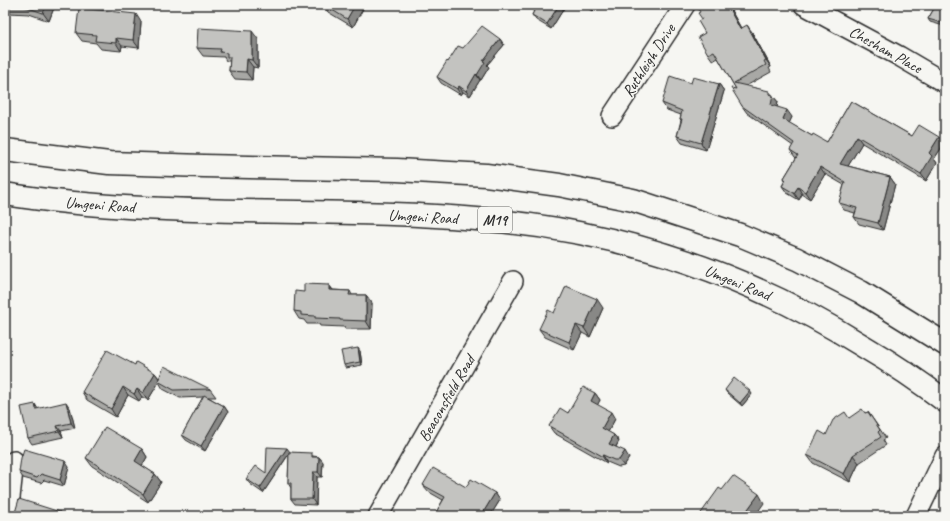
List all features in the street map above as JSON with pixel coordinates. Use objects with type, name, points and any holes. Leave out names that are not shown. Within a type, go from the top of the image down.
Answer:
[{"type":"highway","points":[[5,150],[109,163],[397,170],[486,175],[559,185],[633,200],[740,235],[797,259],[861,292],[945,344]]},
{"type":"highway","name":"Umgeni Road","points":[[5,194],[95,205],[189,210],[428,216],[487,220],[538,225],[590,234],[642,247],[761,290],[827,323],[924,384],[945,401]]},
{"type":"street","name":"Ruthleigh Drive","points":[[612,116],[685,5]]},
{"type":"street","name":"Chesham Place","points":[[804,5],[899,56],[945,83]]},
{"type":"street","name":"Beaconsfield Road","points":[[378,516],[513,281]]},
{"type":"street","points":[[916,516],[945,456]]},
{"type":"street","points":[[8,516],[14,461]]},
{"type":"building","points":[[5,5],[46,5],[43,13],[23,6]]},
{"type":"building","points":[[324,5],[355,5],[347,19]]},
{"type":"building","points":[[529,5],[559,5],[547,24],[532,15],[535,9]]},
{"type":"building","points":[[696,5],[727,5],[740,29],[747,25],[766,60],[764,61],[766,65],[734,83],[769,91],[769,94],[773,95],[771,105],[787,110],[783,119],[812,136],[813,134],[827,142],[851,101],[912,136],[919,125],[939,137],[929,153],[932,156],[921,174],[857,136],[840,164],[890,177],[878,223],[854,217],[857,208],[839,203],[845,182],[820,167],[805,192],[798,187],[794,193],[782,186],[786,180],[784,178],[798,155],[790,150],[794,143],[742,106],[731,88],[736,89],[714,51],[708,54],[698,37],[705,33],[698,21],[702,19],[698,13],[700,12]]},
{"type":"building","points":[[936,5],[945,5],[945,15],[942,23],[928,19]]},
{"type":"building","points":[[79,8],[136,14],[133,40],[116,38],[116,43],[95,41],[96,35],[76,33]]},
{"type":"building","points":[[482,26],[500,39],[483,61],[485,62],[466,91],[459,86],[457,89],[437,77],[458,46],[463,48]]},
{"type":"building","points":[[198,28],[252,31],[252,60],[247,59],[246,72],[229,71],[230,57],[227,57],[227,53],[220,52],[221,49],[197,48]]},
{"type":"building","points":[[670,76],[691,83],[693,77],[719,84],[701,143],[677,136],[682,119],[680,119],[682,111],[662,103]]},
{"type":"building","points":[[304,284],[329,285],[329,290],[350,291],[349,295],[366,295],[366,321],[315,318],[315,316],[301,315],[301,312],[294,311],[295,291],[304,292]]},
{"type":"building","points":[[566,286],[597,299],[584,328],[576,325],[569,342],[539,329],[548,310],[554,313]]},
{"type":"building","points":[[358,348],[360,362],[344,365],[341,351]]},
{"type":"building","points":[[107,350],[135,365],[136,362],[155,373],[143,393],[137,389],[134,394],[123,387],[111,409],[82,392]]},
{"type":"building","points":[[164,366],[210,389],[174,390],[158,381]]},
{"type":"building","points":[[734,378],[750,391],[740,403],[725,390]]},
{"type":"building","points":[[583,387],[595,393],[591,401],[611,412],[602,428],[614,435],[609,444],[625,451],[619,460],[614,460],[603,455],[602,456],[549,426],[560,408],[568,413]]},
{"type":"building","points":[[204,395],[224,406],[201,446],[182,435]]},
{"type":"building","points":[[66,402],[71,423],[57,426],[59,431],[28,438],[21,407],[35,404],[36,409]]},
{"type":"building","points":[[862,409],[865,413],[868,412],[880,430],[878,432],[881,437],[853,455],[844,474],[807,455],[819,431],[826,435],[833,420],[845,412],[849,418]]},
{"type":"building","points":[[105,427],[142,449],[135,461],[155,474],[143,494],[86,458]]},
{"type":"building","points":[[267,447],[287,448],[260,488],[246,479],[256,466],[266,473]]},
{"type":"building","points":[[24,449],[65,461],[60,480],[41,474],[37,478],[19,472]]},
{"type":"building","points":[[289,452],[312,453],[312,457],[319,457],[318,472],[313,472],[312,499],[291,499],[291,483],[288,483]]},
{"type":"building","points":[[433,468],[466,487],[471,479],[495,493],[481,516],[434,516],[445,497],[423,485]]},
{"type":"building","points":[[733,476],[759,494],[743,516],[699,516],[719,488],[722,490]]},
{"type":"building","points":[[19,499],[60,512],[59,516],[14,516]]}]
